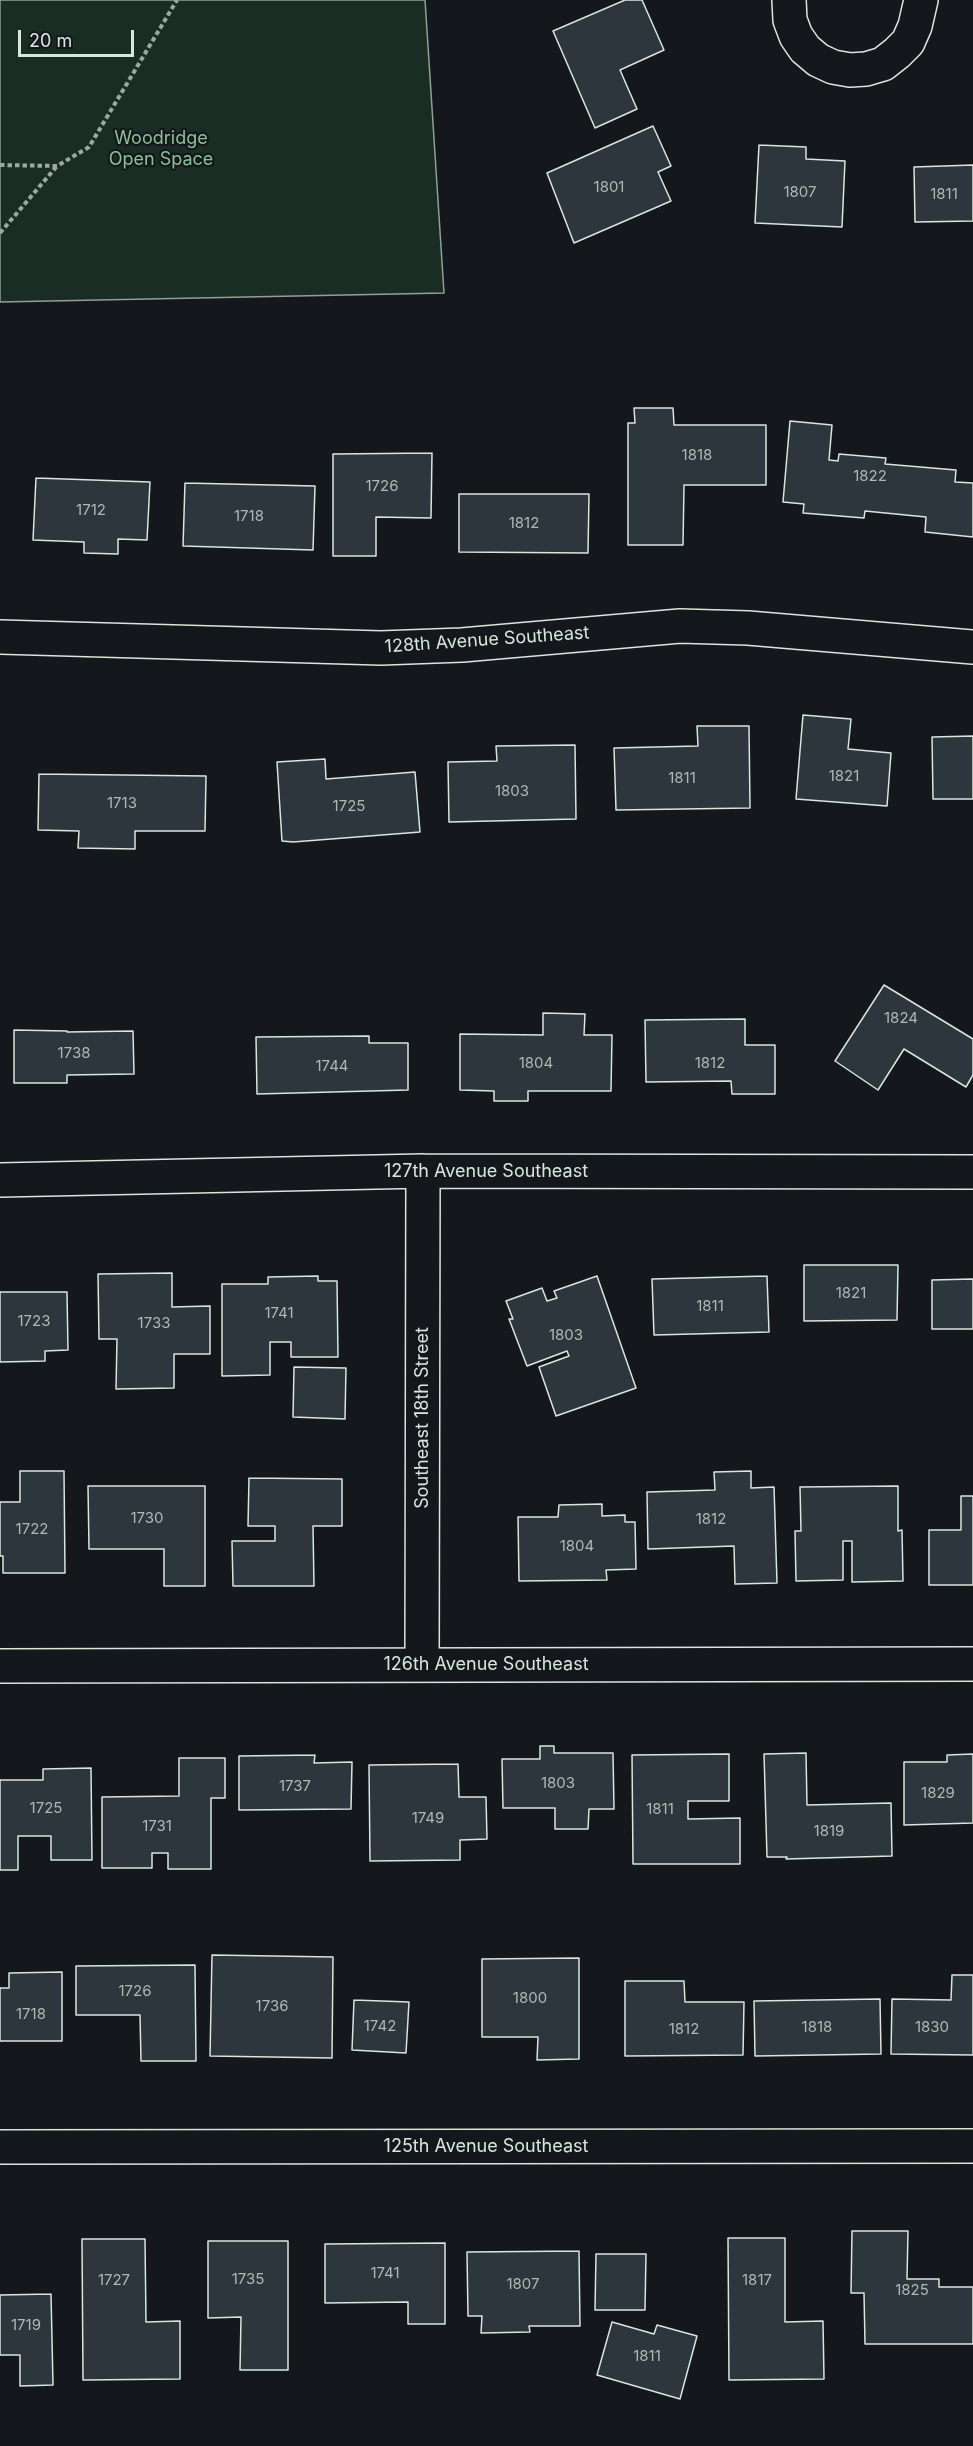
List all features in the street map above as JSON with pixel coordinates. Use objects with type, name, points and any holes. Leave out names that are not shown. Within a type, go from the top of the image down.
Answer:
[{"type":"street","points":[[789,0],[790,20],[796,36],[805,49],[825,63],[850,70],[866,69],[883,64],[897,53],[908,42],[915,27],[921,0]]},
{"type":"street","name":"128th Avenue Southeast","points":[[0,637],[381,648],[462,645],[680,626],[748,628],[973,646]]},
{"type":"street","name":"127th Avenue Southeast","points":[[0,1180],[423,1171],[973,1172]]},
{"type":"street","name":"Southeast 18th Street","points":[[422,1665],[423,1171]]},
{"type":"street","name":"126th Avenue Southeast","points":[[0,1666],[973,1664]]},
{"type":"street","name":"125th Avenue Southeast","points":[[0,2147],[973,2146]]},
{"type":"path","points":[[0,233],[57,166],[89,147],[177,0]]},
{"type":"path","points":[[0,165],[57,166]]},
{"type":"green space","name":"Woodridge Open Space","points":[[0,0],[425,0],[444,293],[0,302]]},
{"type":"building","points":[[625,0],[642,0],[664,50],[620,70],[637,109],[595,128],[553,31]]},
{"type":"building","points":[[653,126],[671,166],[658,172],[671,201],[574,243],[547,173]]},
{"type":"building","points":[[759,145],[806,147],[806,159],[845,161],[842,227],[755,223]]},
{"type":"building","points":[[973,165],[973,221],[915,222],[914,167]]},
{"type":"building","points":[[634,408],[673,408],[674,425],[766,425],[766,485],[684,485],[683,545],[628,545],[628,423],[635,423]]},
{"type":"building","points":[[790,421],[832,425],[829,460],[838,461],[839,454],[886,458],[885,464],[956,470],[955,482],[973,483],[973,537],[925,532],[926,517],[865,511],[864,518],[803,513],[804,504],[783,502]]},
{"type":"building","points":[[432,453],[431,518],[376,517],[376,556],[333,556],[333,454]]},
{"type":"building","points":[[36,478],[150,482],[147,540],[118,539],[118,554],[84,553],[84,542],[33,540]]},
{"type":"building","points":[[185,483],[315,486],[313,550],[183,546]]},
{"type":"building","points":[[459,494],[589,494],[588,553],[459,552]]},
{"type":"building","points":[[803,715],[851,719],[848,749],[891,753],[887,806],[796,799]]},
{"type":"building","points":[[697,726],[749,726],[750,808],[616,810],[614,748],[698,746]]},
{"type":"building","points":[[973,736],[973,799],[933,799],[932,737]]},
{"type":"building","points":[[575,745],[576,819],[449,822],[448,762],[497,761],[496,746]]},
{"type":"building","points":[[325,759],[326,779],[415,772],[420,832],[282,841],[277,762]]},
{"type":"building","points":[[39,774],[206,776],[205,831],[135,831],[135,849],[78,848],[79,831],[38,830]]},
{"type":"building","points":[[884,985],[973,1039],[973,1075],[966,1087],[904,1049],[878,1090],[835,1061]]},
{"type":"building","points":[[543,1013],[585,1014],[584,1035],[612,1035],[611,1091],[528,1091],[528,1101],[494,1101],[494,1091],[460,1090],[460,1034],[543,1035]]},
{"type":"building","points":[[745,1019],[745,1045],[775,1045],[775,1094],[732,1094],[731,1081],[646,1082],[645,1020]]},
{"type":"building","points":[[14,1030],[133,1031],[134,1074],[67,1075],[67,1083],[14,1083]]},
{"type":"building","points":[[369,1036],[369,1043],[408,1043],[408,1090],[257,1094],[256,1037]]},
{"type":"building","points":[[804,1265],[898,1265],[897,1320],[804,1321]]},
{"type":"building","points":[[172,1273],[172,1307],[210,1306],[210,1354],[174,1354],[174,1388],[116,1389],[117,1339],[99,1339],[98,1274]]},
{"type":"building","points":[[318,1276],[318,1281],[337,1281],[338,1357],[291,1357],[291,1342],[270,1342],[270,1375],[222,1376],[222,1284],[268,1284],[268,1277]]},
{"type":"building","points":[[597,1276],[636,1388],[556,1416],[539,1367],[569,1356],[567,1351],[527,1366],[509,1319],[513,1319],[506,1301],[542,1288],[547,1301],[557,1298],[554,1291]]},
{"type":"building","points":[[767,1276],[769,1332],[654,1335],[652,1279]]},
{"type":"building","points":[[973,1279],[973,1329],[932,1329],[932,1280]]},
{"type":"building","points":[[0,1292],[67,1292],[68,1350],[45,1351],[45,1361],[0,1362]]},
{"type":"building","points":[[294,1367],[346,1368],[345,1419],[293,1417]]},
{"type":"building","points":[[20,1471],[64,1471],[65,1573],[3,1573],[3,1556],[0,1556],[0,1502],[20,1502]]},
{"type":"building","points":[[751,1471],[751,1488],[774,1487],[777,1583],[735,1584],[734,1546],[648,1549],[647,1492],[715,1490],[714,1472]]},
{"type":"building","points":[[249,1478],[342,1479],[342,1526],[313,1526],[314,1586],[233,1586],[232,1541],[275,1541],[275,1526],[248,1526]]},
{"type":"building","points":[[88,1486],[205,1486],[205,1586],[164,1586],[164,1549],[89,1549]]},
{"type":"building","points":[[898,1486],[898,1531],[902,1530],[903,1581],[852,1582],[852,1541],[843,1541],[843,1580],[796,1581],[795,1531],[801,1531],[800,1487]]},
{"type":"building","points":[[961,1496],[973,1496],[973,1585],[929,1585],[929,1530],[961,1530]]},
{"type":"building","points":[[602,1504],[602,1516],[625,1515],[625,1522],[635,1522],[636,1569],[606,1570],[607,1580],[519,1581],[518,1517],[558,1517],[559,1505]]},
{"type":"building","points":[[540,1746],[554,1746],[554,1753],[613,1753],[614,1809],[589,1809],[588,1829],[555,1829],[555,1808],[503,1808],[502,1759],[540,1759]]},
{"type":"building","points":[[806,1753],[807,1805],[891,1803],[892,1856],[786,1859],[787,1857],[767,1857],[764,1754]]},
{"type":"building","points":[[729,1754],[729,1801],[688,1801],[688,1819],[740,1818],[740,1864],[633,1864],[632,1755]]},
{"type":"building","points":[[973,1754],[973,1823],[904,1825],[904,1762],[947,1762],[947,1755]]},
{"type":"building","points":[[315,1755],[314,1763],[352,1762],[351,1809],[239,1810],[239,1756]]},
{"type":"building","points":[[179,1758],[225,1758],[225,1798],[211,1798],[211,1869],[168,1869],[168,1853],[152,1853],[152,1868],[102,1868],[102,1797],[179,1796]]},
{"type":"building","points":[[458,1764],[459,1797],[486,1797],[487,1839],[460,1840],[460,1860],[370,1861],[369,1765]]},
{"type":"building","points":[[91,1768],[92,1860],[51,1860],[51,1836],[18,1836],[18,1870],[0,1870],[0,1780],[43,1780],[43,1769]]},
{"type":"building","points":[[212,1955],[333,1957],[332,2058],[210,2056]]},
{"type":"building","points":[[579,1958],[579,2059],[537,2060],[538,2037],[482,2037],[482,1959]]},
{"type":"building","points":[[195,1965],[196,2061],[141,2061],[140,2015],[76,2015],[76,1966]]},
{"type":"building","points":[[62,1972],[62,2041],[0,2041],[0,1988],[9,1988],[9,1973]]},
{"type":"building","points":[[952,1975],[973,1975],[973,2055],[891,2054],[892,1999],[951,2000]]},
{"type":"building","points":[[625,1981],[684,1981],[685,2002],[744,2002],[743,2055],[625,2056]]},
{"type":"building","points":[[880,1999],[881,2054],[755,2056],[754,2001]]},
{"type":"building","points":[[354,2000],[409,2002],[406,2053],[352,2050]]},
{"type":"building","points":[[852,2231],[908,2231],[907,2279],[939,2279],[939,2287],[973,2287],[973,2344],[865,2344],[864,2293],[851,2293]]},
{"type":"building","points":[[728,2238],[785,2238],[785,2322],[823,2321],[824,2379],[729,2380]]},
{"type":"building","points":[[82,2239],[145,2239],[146,2322],[180,2321],[180,2379],[83,2380]]},
{"type":"building","points":[[208,2241],[288,2241],[288,2370],[240,2370],[241,2317],[208,2318]]},
{"type":"building","points":[[445,2243],[445,2324],[408,2324],[408,2302],[325,2303],[325,2244]]},
{"type":"building","points":[[579,2251],[580,2326],[529,2326],[530,2332],[481,2333],[482,2316],[468,2316],[467,2252]]},
{"type":"building","points":[[596,2254],[646,2254],[645,2310],[595,2310]]},
{"type":"building","points":[[51,2294],[53,2385],[20,2386],[20,2355],[0,2355],[0,2295]]},
{"type":"building","points":[[612,2322],[654,2334],[657,2325],[697,2336],[680,2399],[597,2375]]}]
